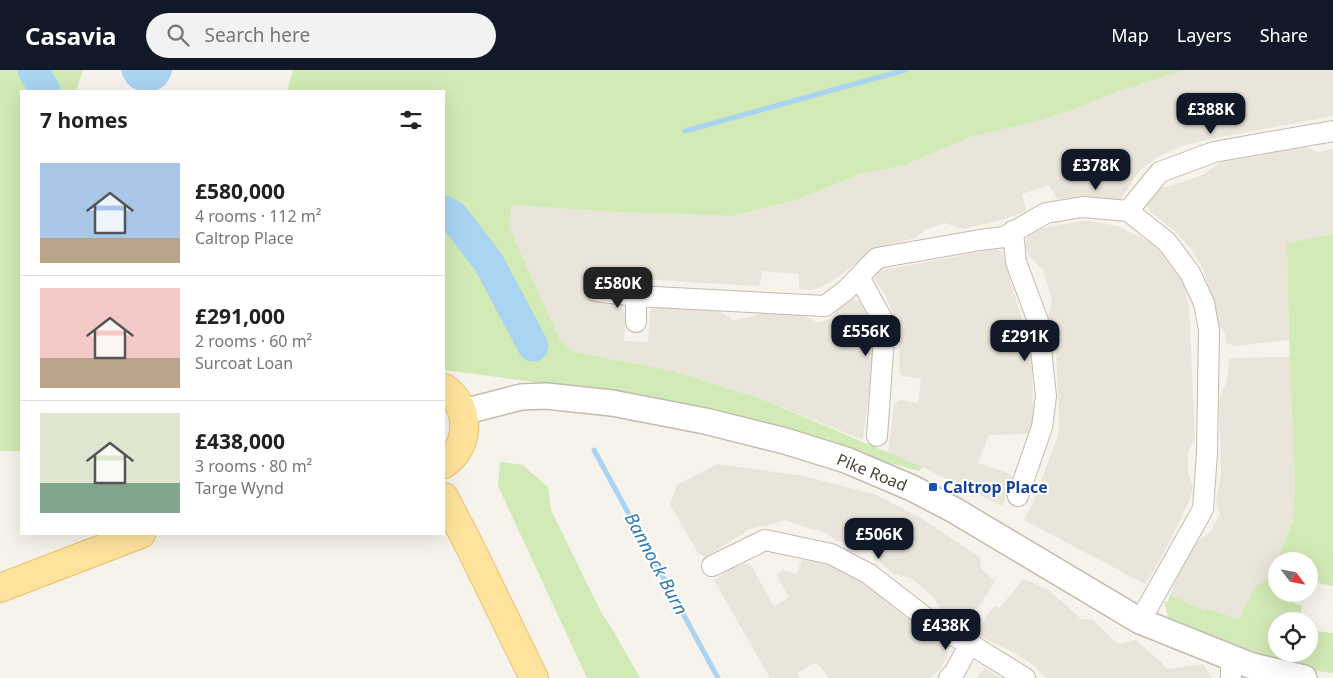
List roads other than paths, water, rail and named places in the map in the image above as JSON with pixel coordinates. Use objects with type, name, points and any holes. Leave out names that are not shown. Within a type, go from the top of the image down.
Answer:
[{"type":"main road","points":[[445,389],[456,399],[463,412],[465,426],[463,440],[456,452],[445,463],[469,544]]},
{"type":"main road","points":[[445,499],[534,678]]},
{"type":"main road","points":[[0,588],[138,535]]},
{"type":"street","points":[[1128,211],[1160,172],[1214,152],[1333,131]]},
{"type":"street","points":[[596,291],[636,296],[825,306],[846,290],[877,258],[1004,237],[1046,214],[1055,212],[1083,207],[1128,211],[1167,242],[1190,274],[1204,303],[1209,330],[1207,453],[1203,509],[1140,621]]},
{"type":"street","points":[[1013,231],[1016,262],[1038,321],[1046,396],[1042,427],[1018,496]]},
{"type":"street","points":[[859,277],[885,324],[877,436]]},
{"type":"street","points":[[636,296],[636,322]]},
{"type":"street","name":"Pike Road","points":[[463,412],[521,397],[546,396],[612,403],[705,421],[846,460],[912,488],[954,510],[1140,621],[1231,668],[1252,666],[1304,678]]},
{"type":"street","points":[[712,566],[765,540],[831,554],[869,574],[940,629],[970,644],[1025,678]]},
{"type":"street","points":[[949,678],[954,673],[970,644]]},
{"type":"water","points":[[121,70],[172,70],[169,79],[156,90],[137,90],[131,87],[125,80]]},
{"type":"waterway","name":"Bannock Burn","points":[[33,70],[44,90]]},
{"type":"waterway","points":[[685,131],[905,70]]},
{"type":"waterway","name":"Bannock Burn","points":[[445,212],[453,216],[489,263],[533,346]]},
{"type":"waterway","name":"Bannock Burn","points":[[594,450],[718,678]]},
{"type":"place","name":"Caltrop Place","points":[[933,487]]}]
